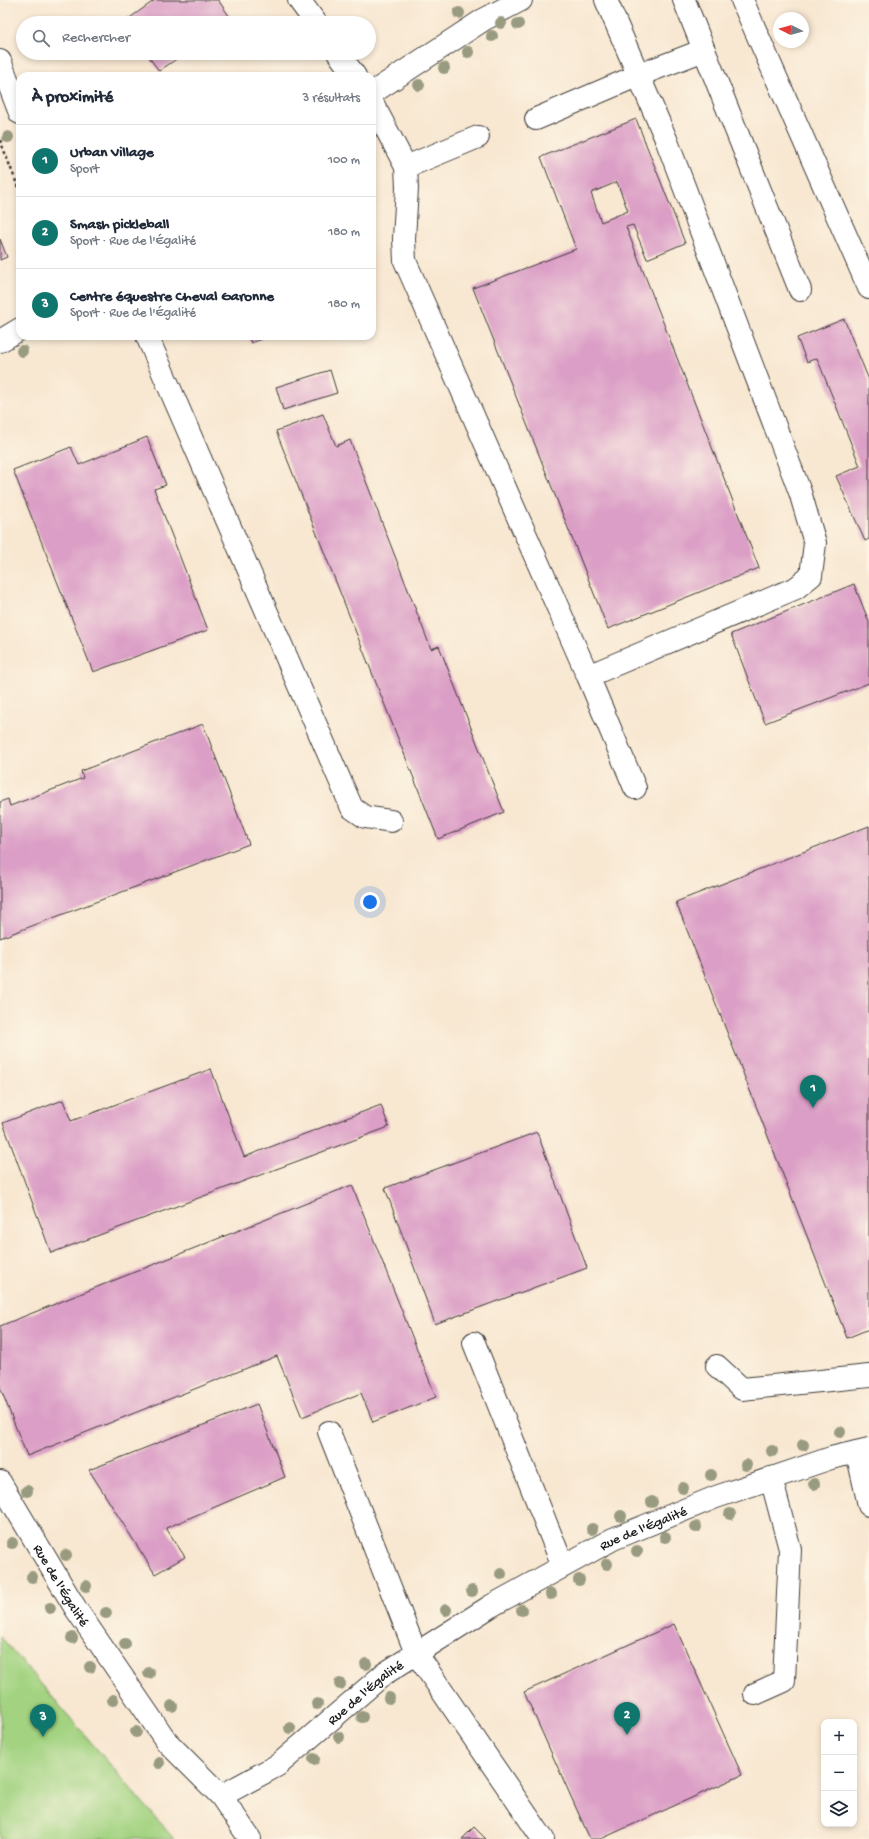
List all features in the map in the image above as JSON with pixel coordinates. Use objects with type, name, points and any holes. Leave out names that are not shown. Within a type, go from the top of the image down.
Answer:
[{"type":"street","points":[[299,0],[311,16]]},
{"type":"street","points":[[376,90],[483,20],[521,0]]},
{"type":"street","points":[[588,676],[796,588],[811,576],[815,543],[800,492],[666,139],[606,0]]},
{"type":"street","points":[[684,0],[800,290]]},
{"type":"street","points":[[742,0],[869,288]]},
{"type":"street","points":[[536,119],[639,75],[704,50]]},
{"type":"street","points":[[343,60],[351,72]]},
{"type":"street","points":[[0,61],[16,103]]},
{"type":"street","points":[[376,110],[406,167],[408,188],[404,213],[405,261],[636,788]]},
{"type":"street","points":[[406,167],[478,137]]},
{"type":"street","points":[[0,341],[16,331]]},
{"type":"street","points":[[149,340],[352,808],[365,817],[391,821]]},
{"type":"street","points":[[474,1343],[563,1566]]},
{"type":"street","points":[[717,1366],[742,1389],[869,1376]]},
{"type":"street","points":[[329,1432],[416,1653],[543,1839]]},
{"type":"street","points":[[863,1451],[869,1505]]},
{"type":"street","name":"Rue de l'Égalité","points":[[0,1482],[76,1609],[168,1742],[221,1796],[278,1764],[384,1674],[416,1653],[491,1606],[613,1539],[716,1497],[831,1458],[863,1451]]},
{"type":"street","points":[[755,1694],[784,1681],[790,1549],[771,1478]]},
{"type":"street","points":[[221,1796],[250,1839]]},
{"type":"path","points":[[0,140],[16,182]]},
{"type":"green space","points":[[0,1636],[174,1839],[0,1839]]},
{"type":"building","points":[[155,0],[218,0],[229,16],[132,16]]},
{"type":"building","points":[[151,60],[175,60],[159,71]]},
{"type":"building","points":[[636,119],[685,243],[647,259],[633,225],[626,227],[759,568],[608,629],[473,288],[576,249],[541,157]],"holes":[[[617,182],[628,211],[601,222],[591,193]]]},
{"type":"building","points":[[0,239],[7,257],[0,260]]},
{"type":"building","points":[[844,319],[869,380],[869,539],[865,541],[836,476],[860,466],[817,358],[807,362],[797,338]]},
{"type":"building","points":[[250,340],[258,340],[251,343]]},
{"type":"building","points":[[330,370],[337,393],[283,410],[276,387]]},
{"type":"building","points":[[323,414],[336,446],[350,440],[431,649],[439,646],[504,812],[438,839],[276,431]]},
{"type":"building","points":[[147,437],[166,485],[154,489],[208,630],[93,672],[13,470],[71,447],[79,465]]},
{"type":"building","points":[[854,584],[869,622],[869,683],[765,723],[731,634]]},
{"type":"building","points":[[203,724],[249,844],[0,938],[0,802],[8,799],[10,806],[83,778],[81,771]]},
{"type":"building","points":[[869,826],[869,1329],[847,1338],[676,902]]},
{"type":"building","points":[[211,1069],[244,1157],[381,1105],[389,1127],[51,1253],[3,1123],[63,1100],[71,1121]]},
{"type":"building","points":[[537,1132],[587,1268],[435,1324],[385,1188]]},
{"type":"building","points":[[352,1185],[436,1397],[373,1422],[361,1393],[302,1417],[277,1356],[27,1456],[0,1387],[0,1326]]},
{"type":"building","points":[[257,1404],[285,1477],[166,1528],[185,1557],[155,1574],[89,1470]]},
{"type":"building","points":[[674,1624],[742,1775],[601,1839],[590,1839],[524,1692]]},
{"type":"building","points":[[474,1827],[486,1839],[462,1839]]},
{"type":"place","name":"Urban Village","points":[[813,1108]]},
{"type":"place","name":"Smash pickleball","points":[[627,1735]]},
{"type":"place","name":"Centre équestre Cheval Garonne","points":[[43,1737]]}]
